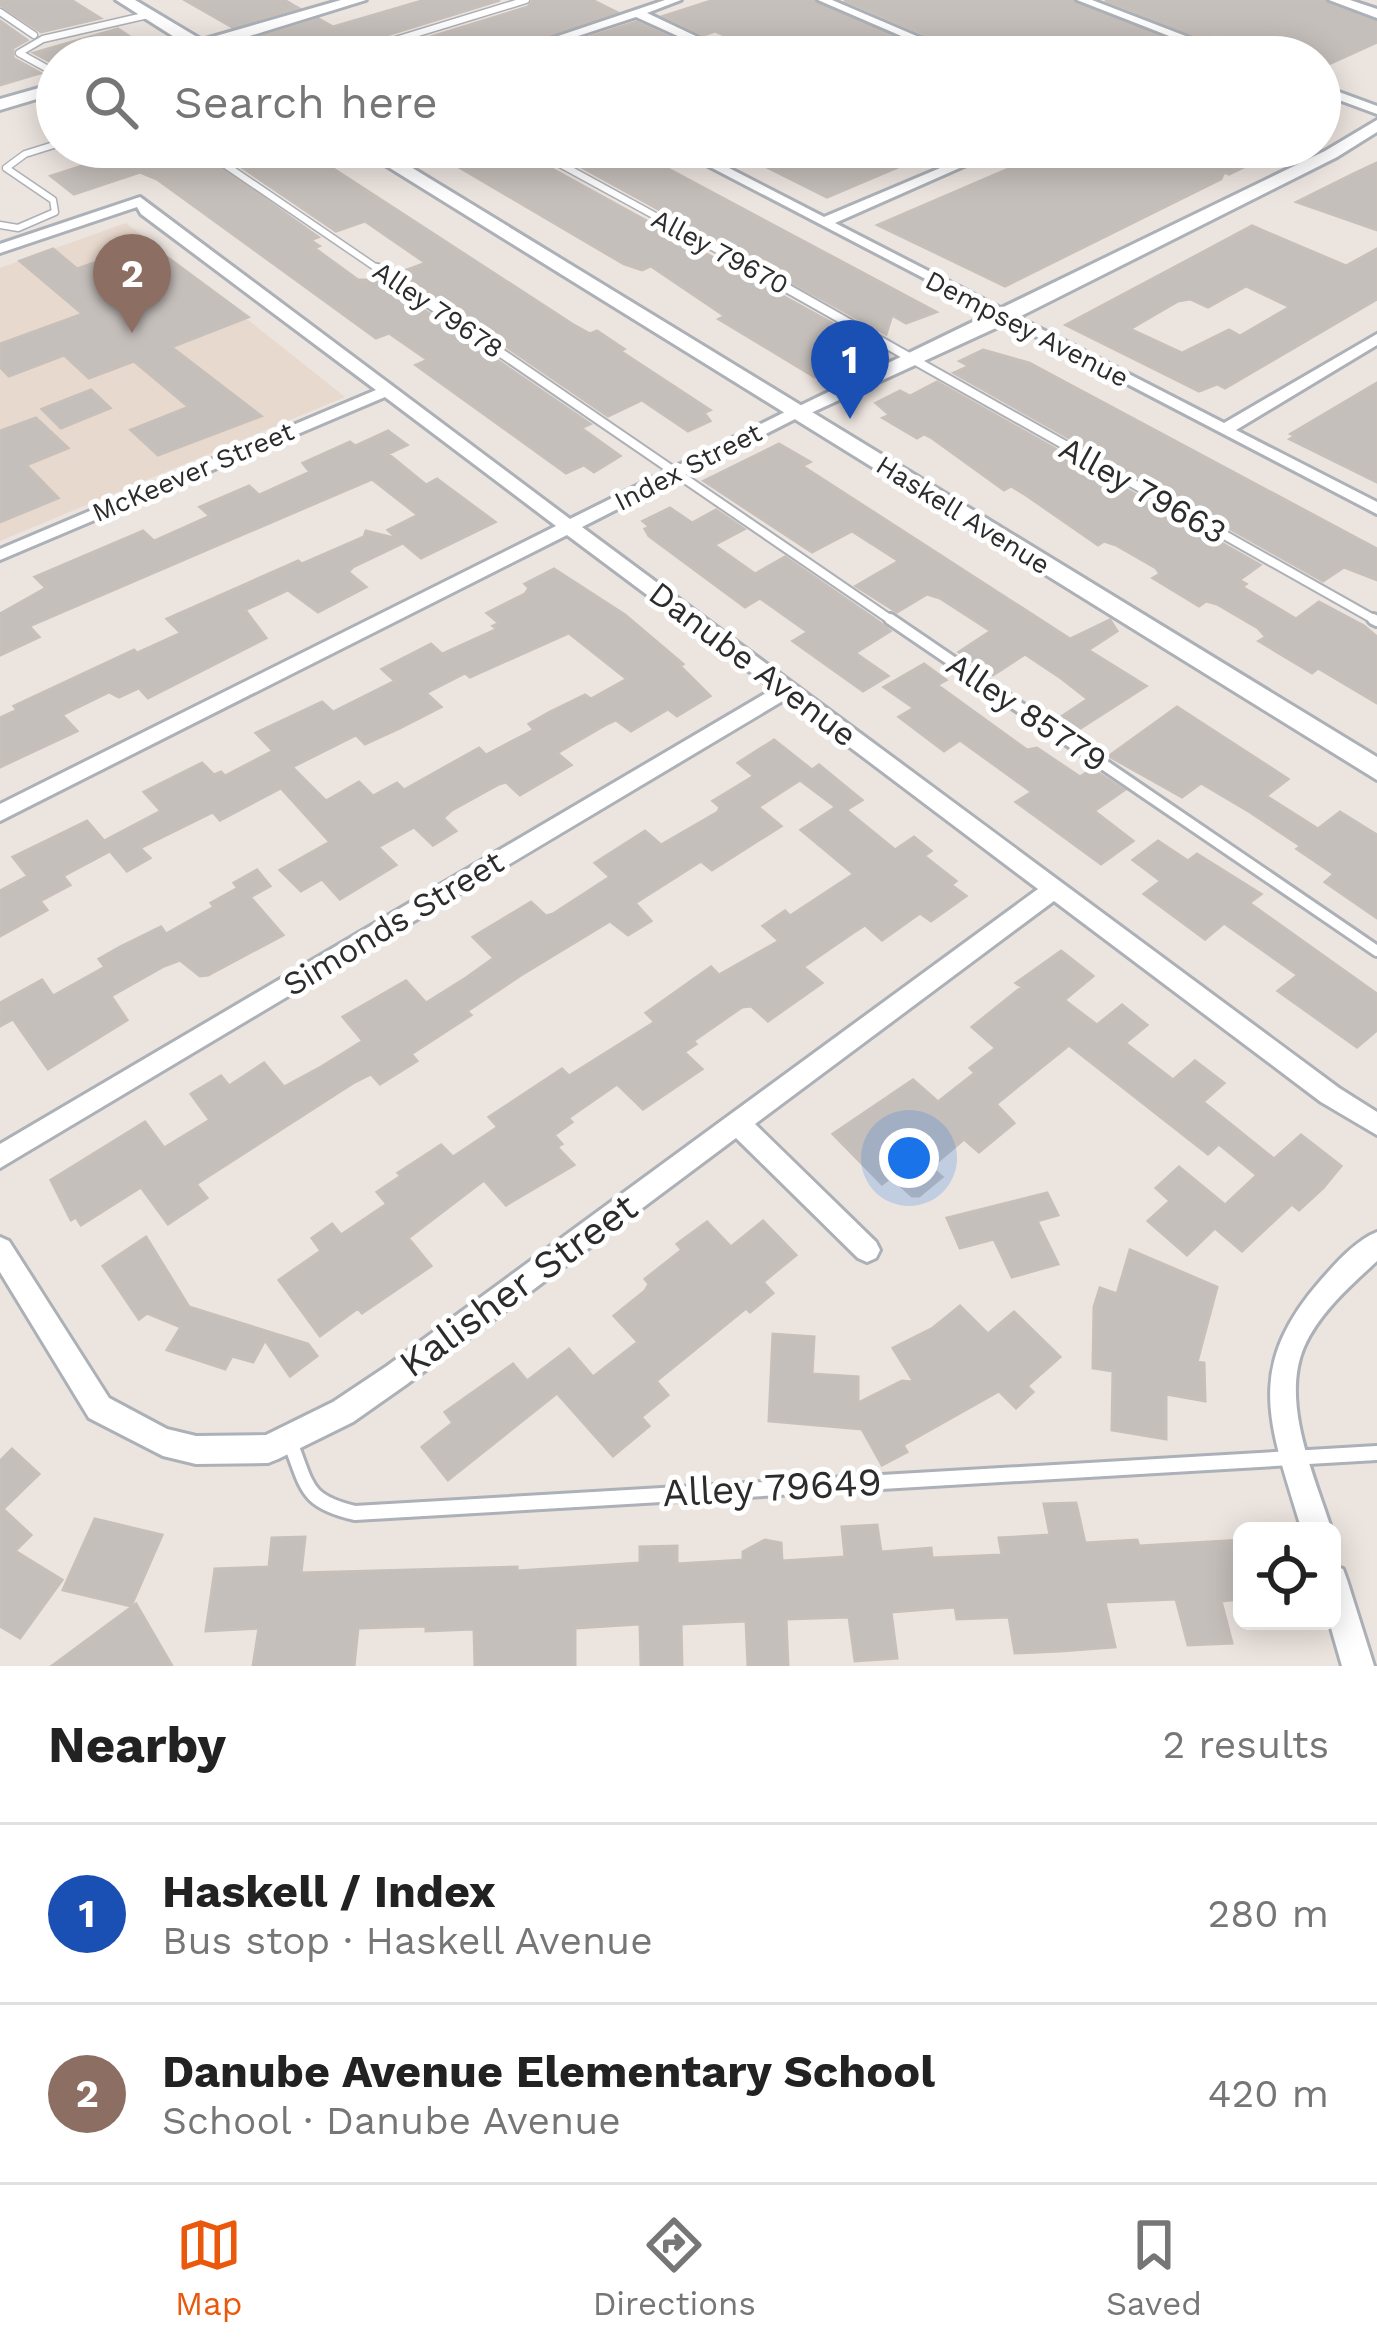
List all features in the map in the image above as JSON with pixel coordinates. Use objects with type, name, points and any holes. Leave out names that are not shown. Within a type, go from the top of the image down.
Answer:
[{"type":"main road","points":[[124,0],[183,36]]},
{"type":"main road","points":[[234,36],[358,0]]},
{"type":"main road","points":[[0,105],[36,94]]},
{"type":"main road","name":"Haskell Avenue","points":[[398,168],[1377,770]]},
{"type":"street","points":[[567,36],[676,0]]},
{"type":"street","points":[[823,0],[910,36]]},
{"type":"street","points":[[1082,0],[1178,36]]},
{"type":"street","points":[[1336,0],[1377,14]]},
{"type":"street","points":[[637,13],[688,36]]},
{"type":"street","points":[[1341,97],[1377,110]]},
{"type":"street","name":"Index Street","points":[[1341,148],[1377,125]]},
{"type":"street","name":"Dempsey Avenue","points":[[718,168],[1377,509]]},
{"type":"street","points":[[823,223],[952,168]]},
{"type":"street","name":"Index Street","points":[[0,813],[795,413],[1004,317],[1303,168]]},
{"type":"street","name":"Danube Avenue","points":[[0,249],[134,201],[1377,1125]]},
{"type":"street","points":[[1224,430],[1377,339]]},
{"type":"street","name":"McKeever Street","points":[[0,555],[386,391]]},
{"type":"street","name":"Simonds Street","points":[[0,1157],[786,690]]},
{"type":"street","name":"Kalisher Street","points":[[0,1249],[99,1408],[163,1442],[196,1450],[252,1450],[290,1442],[397,1375],[1054,889]]},
{"type":"street","points":[[737,1124],[867,1250]]},
{"type":"street","points":[[1314,1522],[1280,1397],[1281,1362],[1300,1323],[1377,1244]]},
{"type":"street","points":[[1341,1610],[1358,1666]]},
{"type":"lane","points":[[407,36],[526,0]]},
{"type":"lane","points":[[0,12],[34,35]]},
{"type":"lane","points":[[56,36],[148,15]]},
{"type":"lane","points":[[36,43],[19,52],[36,62]]},
{"type":"lane","points":[[0,225],[12,229],[33,224],[47,218],[57,205],[10,178],[3,169],[36,151]]},
{"type":"lane","name":"Alley 79678","points":[[230,168],[677,472]]},
{"type":"lane","name":"Alley 79670","points":[[568,168],[910,358]]},
{"type":"lane","name":"Alley 79663","points":[[910,358],[1377,622]]},
{"type":"lane","name":"Alley 85779","points":[[677,472],[1377,951]]},
{"type":"lane","name":"Alley 79649","points":[[290,1442],[309,1489],[321,1505],[355,1513],[1294,1455]]},
{"type":"lane","points":[[1294,1455],[1377,1453]]},
{"type":"shaded area","points":[[126,223],[345,397],[0,541],[0,268]]},
{"type":"building","points":[[0,0],[71,0],[100,18],[41,32],[0,5]]},
{"type":"building","points":[[185,0],[284,0],[298,8],[232,27]]},
{"type":"building","points":[[425,0],[500,0],[383,36],[264,36],[319,19],[333,27]]},
{"type":"building","points":[[533,0],[592,0],[616,12],[545,36],[434,36],[528,7]]},
{"type":"building","points":[[714,0],[814,0],[893,36],[727,36],[715,31],[704,35],[664,16]]},
{"type":"building","points":[[844,0],[1073,0],[1159,36],[928,36]]},
{"type":"building","points":[[1105,0],[1325,0],[1377,22],[1377,42],[1341,58],[1341,36],[1197,36]]},
{"type":"building","points":[[0,21],[27,40],[13,48],[13,58],[36,74],[0,85]]},
{"type":"building","points":[[636,22],[667,36],[593,36]]},
{"type":"building","points":[[118,29],[128,36],[94,36]]},
{"type":"building","points":[[1377,163],[1377,230],[1297,202],[1353,174]]},
{"type":"building","points":[[76,168],[221,168],[318,237],[310,240],[319,246],[314,248],[358,280],[380,280],[590,424],[581,428],[620,456],[594,472],[584,465],[566,473],[416,365],[428,360],[389,333],[376,338],[157,179],[140,172],[74,194],[51,176]]},
{"type":"building","points":[[243,168],[332,168],[572,324],[590,334],[597,331],[624,349],[620,351],[710,410],[704,413],[710,421],[688,431],[642,400],[608,416],[399,273],[426,263],[365,221],[336,231]]},
{"type":"building","points":[[461,168],[550,168],[877,348],[815,377],[719,319],[725,316],[651,266],[642,270]]},
{"type":"building","points":[[583,168],[666,168],[936,312],[906,323],[892,315],[886,334]]},
{"type":"building","points":[[769,168],[895,168],[827,197]]},
{"type":"building","points":[[1011,168],[1241,168],[1224,172],[1221,179],[1005,286],[878,225]]},
{"type":"building","points":[[1252,226],[1346,266],[1377,249],[1377,299],[1225,388],[1217,384],[1199,391],[1066,325]],"holes":[[[1246,286],[1290,307],[1240,336],[1229,330],[1182,353],[1130,329],[1178,301],[1190,299],[1208,307]]]},
{"type":"building","points":[[149,244],[248,317],[171,347],[261,416],[158,455],[131,430],[189,407],[134,361],[89,378],[64,355],[9,376],[0,367],[0,344],[83,314],[20,261],[53,249],[77,269]]},
{"type":"building","points":[[983,350],[1029,363],[1377,549],[1377,580],[1344,567],[1323,581],[954,373],[969,366],[960,361]]},
{"type":"building","points":[[937,382],[1260,565],[1239,580],[1246,584],[1242,587],[1296,619],[1319,602],[1364,626],[1377,637],[1377,703],[1318,668],[1312,673],[1259,641],[1266,637],[1258,628],[1217,604],[1206,601],[1199,606],[1153,578],[1160,574],[1156,568],[1116,545],[1104,541],[1098,545],[1011,486],[1004,490],[932,438],[924,434],[917,438],[883,418],[890,415],[876,403],[900,391],[910,396]]},
{"type":"building","points":[[1377,383],[1377,482],[1290,439],[1295,436],[1291,434]]},
{"type":"building","points":[[91,390],[110,408],[61,428],[42,409]]},
{"type":"building","points":[[36,418],[68,448],[26,465],[58,498],[0,522],[0,431]]},
{"type":"building","points":[[388,431],[407,445],[388,454],[426,485],[437,479],[495,522],[421,558],[403,543],[353,567],[348,572],[366,587],[318,612],[288,590],[245,610],[266,638],[148,698],[139,688],[119,697],[109,692],[62,715],[77,731],[0,767],[0,718],[17,710],[14,706],[181,633],[167,619],[364,537],[366,531],[398,539],[388,530],[418,515],[372,479],[29,626],[39,637],[0,655],[0,614],[46,588],[35,577],[143,531],[154,541],[210,516],[200,507],[249,486],[259,495],[310,472],[303,463]]},
{"type":"building","points":[[779,444],[810,462],[802,466],[1070,639],[1110,620],[1117,631],[1088,650],[1146,686],[1076,731],[1058,719],[1088,699],[1061,678],[1025,654],[993,675],[959,652],[991,631],[940,598],[927,594],[897,612],[856,586],[899,561],[852,531],[812,552],[704,481]]},
{"type":"building","points":[[670,508],[692,523],[716,510],[744,529],[714,545],[755,574],[785,557],[879,622],[890,631],[855,653],[888,676],[863,691],[793,641],[808,632],[760,598],[745,607],[649,536],[645,529],[650,527],[643,521]]},
{"type":"building","points":[[554,569],[625,615],[683,664],[680,666],[710,696],[677,716],[668,709],[631,731],[616,720],[605,725],[557,753],[571,765],[520,795],[506,782],[452,810],[443,818],[456,831],[433,845],[414,827],[378,847],[396,865],[340,899],[322,879],[301,891],[280,870],[330,842],[281,788],[220,820],[213,812],[140,848],[150,858],[127,871],[110,851],[63,876],[70,885],[40,901],[47,910],[0,936],[0,891],[28,876],[13,857],[87,821],[104,841],[161,811],[144,792],[202,763],[214,775],[221,772],[225,776],[273,751],[256,733],[322,702],[333,712],[395,681],[382,669],[431,644],[442,654],[497,629],[493,626],[499,623],[487,613],[525,594],[529,588],[525,584]],"holes":[[[569,633],[627,679],[591,699],[585,695],[550,712],[529,724],[534,730],[486,755],[479,748],[404,790],[397,783],[373,796],[359,782],[326,801],[292,767],[356,735],[365,744],[400,728],[441,707],[426,693]]]},
{"type":"building","points":[[924,664],[946,680],[937,685],[1027,750],[1037,748],[1080,777],[1092,769],[1124,790],[1094,811],[1133,841],[1101,864],[1016,802],[1032,792],[960,740],[944,751],[899,717],[914,708],[884,687]]},
{"type":"building","points":[[1177,707],[1288,779],[1266,796],[1318,829],[1340,812],[1377,835],[1377,918],[1325,882],[1334,874],[1297,849],[1301,846],[1250,812],[1201,783],[1182,797],[1109,756]]},
{"type":"building","points":[[774,740],[812,770],[819,765],[862,800],[846,810],[895,850],[914,837],[931,851],[924,856],[956,881],[951,885],[966,896],[931,921],[920,913],[882,940],[865,925],[854,932],[803,967],[822,983],[768,1021],[751,1006],[742,1007],[693,1041],[696,1044],[684,1052],[702,1069],[643,1109],[617,1084],[568,1118],[572,1122],[554,1135],[562,1144],[557,1147],[574,1165],[506,1205],[484,1180],[408,1238],[431,1266],[320,1336],[279,1280],[321,1251],[312,1238],[332,1224],[341,1235],[387,1204],[377,1192],[401,1176],[398,1173],[441,1145],[453,1157],[498,1127],[489,1117],[562,1069],[569,1076],[655,1022],[646,1013],[711,967],[719,975],[779,941],[763,926],[785,911],[790,916],[854,874],[801,830],[836,807],[800,780],[758,807],[781,826],[712,870],[701,861],[635,903],[651,921],[628,935],[610,921],[521,975],[411,1054],[417,1061],[380,1084],[371,1074],[353,1083],[196,1184],[207,1198],[168,1224],[141,1187],[81,1225],[76,1217],[71,1220],[51,1180],[145,1122],[164,1148],[210,1120],[191,1094],[221,1076],[229,1086],[264,1063],[284,1087],[321,1067],[363,1041],[343,1017],[406,981],[426,1003],[466,978],[494,958],[473,937],[531,902],[546,916],[553,914],[610,877],[595,863],[645,831],[661,845],[718,812],[720,807],[713,801],[754,776],[738,763]]},
{"type":"building","points":[[1158,841],[1188,861],[1197,854],[1261,894],[1249,903],[1377,994],[1377,1030],[1357,1047],[1278,991],[1298,975],[1224,923],[1205,939],[1144,894],[1161,881],[1133,860]]},
{"type":"building","points":[[257,870],[270,886],[250,897],[283,935],[208,975],[200,976],[180,960],[111,996],[127,1020],[48,1069],[13,1019],[0,1026],[0,1003],[42,980],[53,996],[105,967],[99,959],[120,947],[161,927],[166,934],[214,907],[211,903],[238,888],[234,883]]},
{"type":"building","points":[[1061,951],[1093,976],[1064,1000],[1097,1025],[1122,1005],[1147,1025],[1125,1043],[1173,1080],[1195,1061],[1224,1083],[1203,1102],[1274,1159],[1301,1135],[1341,1166],[1323,1188],[1299,1210],[1292,1204],[1242,1251],[1215,1228],[1187,1255],[1148,1221],[1170,1201],[1156,1188],[1179,1167],[1225,1205],[1257,1175],[1219,1144],[1208,1154],[1069,1045],[996,1104],[1014,1123],[979,1152],[964,1139],[931,1167],[942,1177],[919,1196],[912,1196],[891,1177],[882,1184],[833,1134],[913,1080],[938,1102],[975,1073],[970,1068],[996,1048],[972,1027],[1022,987],[1016,983]]},
{"type":"building","points":[[1047,1193],[1058,1215],[1037,1221],[1058,1264],[1012,1277],[994,1239],[960,1248],[947,1218]]},
{"type":"building","points":[[763,1221],[796,1255],[763,1282],[773,1293],[750,1312],[746,1308],[656,1381],[668,1395],[641,1417],[649,1426],[613,1456],[557,1393],[448,1480],[422,1447],[453,1423],[445,1412],[513,1364],[527,1381],[569,1349],[593,1377],[638,1342],[614,1316],[645,1291],[649,1284],[645,1279],[682,1250],[677,1244],[707,1222],[731,1247]]},
{"type":"building","points":[[146,1237],[189,1307],[308,1344],[317,1356],[290,1376],[265,1340],[253,1362],[232,1356],[225,1369],[167,1350],[181,1327],[147,1313],[139,1319],[103,1266]]},
{"type":"building","points":[[1130,1250],[1217,1287],[1197,1362],[1204,1363],[1205,1401],[1166,1394],[1166,1439],[1112,1430],[1113,1371],[1093,1368],[1094,1307],[1100,1288],[1117,1294]]},
{"type":"building","points":[[960,1306],[988,1334],[1014,1312],[1060,1357],[1027,1386],[1033,1392],[1016,1408],[999,1391],[903,1445],[907,1452],[882,1465],[862,1429],[769,1421],[773,1334],[814,1337],[812,1374],[858,1377],[858,1403],[902,1381],[914,1382],[893,1348],[933,1328]]},
{"type":"building","points":[[12,1449],[39,1474],[3,1509],[31,1535],[15,1551],[62,1580],[20,1638],[0,1626],[0,1461]]},
{"type":"building","points":[[1076,1503],[1085,1543],[1137,1540],[1139,1546],[1233,1541],[1233,1600],[1221,1601],[1232,1643],[1188,1645],[1176,1599],[1105,1602],[1115,1647],[1060,1651],[1015,1653],[1009,1617],[957,1619],[955,1607],[891,1612],[897,1658],[855,1661],[849,1617],[786,1619],[788,1666],[748,1666],[746,1621],[681,1624],[682,1666],[641,1666],[640,1624],[575,1628],[575,1666],[475,1666],[474,1629],[426,1631],[426,1626],[358,1628],[354,1666],[253,1666],[259,1628],[206,1631],[215,1569],[269,1567],[272,1538],[305,1537],[301,1573],[517,1567],[517,1571],[640,1563],[640,1547],[677,1546],[677,1564],[743,1560],[743,1552],[765,1540],[781,1543],[782,1561],[845,1557],[842,1527],[877,1525],[881,1552],[931,1548],[932,1558],[1002,1555],[999,1538],[1050,1535],[1044,1504]]},
{"type":"building","points":[[95,1519],[162,1535],[131,1606],[63,1590]]},
{"type":"building","points":[[136,1604],[172,1666],[52,1666]]},
{"type":"place","name":"Danube Avenue Elementary School","points":[[132,333]]},
{"type":"place","name":"Haskell / Index","points":[[850,419]]}]
